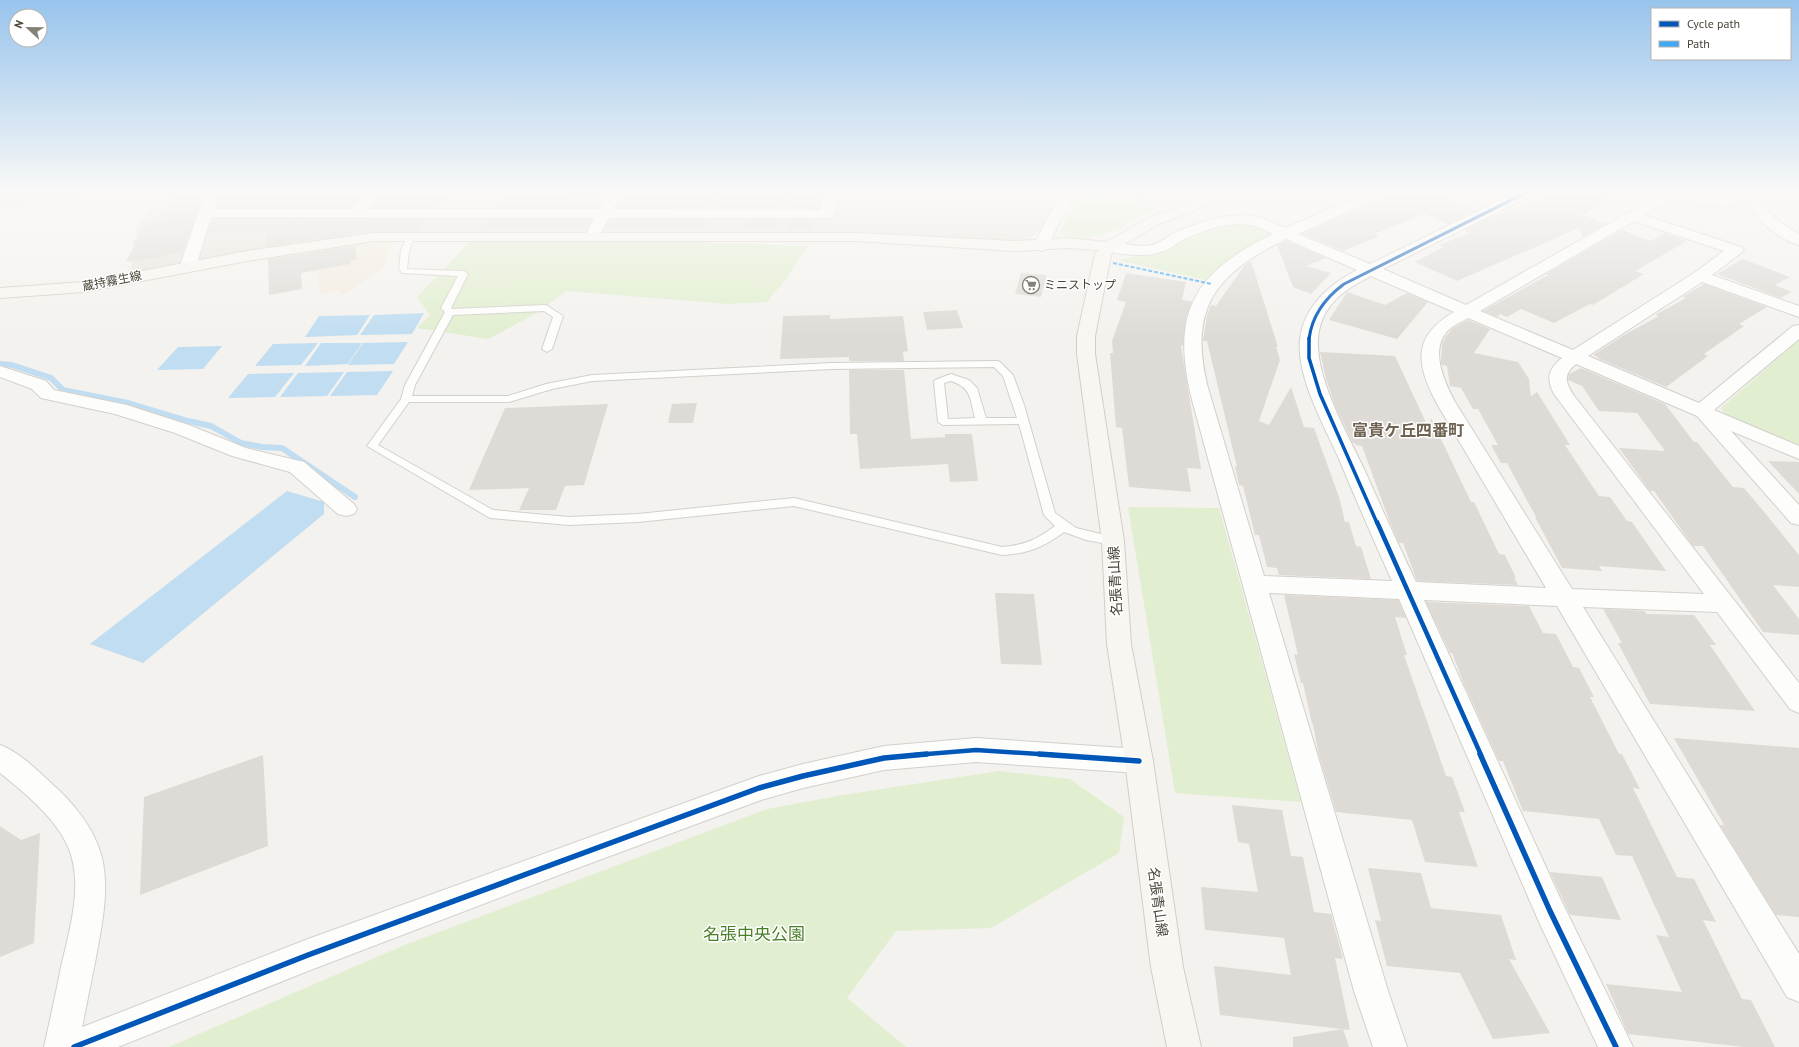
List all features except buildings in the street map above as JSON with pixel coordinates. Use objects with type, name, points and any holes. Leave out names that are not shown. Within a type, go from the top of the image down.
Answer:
[{"type":"main road","name":"蔵持霧生線","points":[[0,293],[84,287],[188,266],[349,241]]},
{"type":"main road","name":"蔵持霧生線","points":[[924,241],[1014,246],[1082,244],[1108,247]]},
{"type":"main road","points":[[1108,247],[1118,241]]},
{"type":"main road","name":"名張青山線","points":[[1108,247],[1102,254],[1086,336],[1086,354],[1113,541],[1120,644],[1139,761],[1167,968],[1184,1047]]},
{"type":"street","points":[[188,266],[196,241]]},
{"type":"street","points":[[1042,246],[1044,241]]},
{"type":"street","points":[[1108,247],[1135,251],[1158,248],[1170,241]]},
{"type":"street","points":[[1271,241],[1245,254],[1219,276],[1209,288],[1200,304],[1195,319],[1192,336],[1194,372],[1371,991],[1390,1047]]},
{"type":"street","points":[[1304,241],[1799,453]]},
{"type":"street","points":[[1430,241],[1344,284],[1334,292],[1319,310],[1314,319],[1308,340],[1310,364],[1324,402],[1550,911],[1616,1047]]},
{"type":"street","points":[[1590,241],[1467,310],[1446,324],[1432,342],[1430,356],[1431,371],[1436,383],[1799,985]]},
{"type":"street","points":[[1709,241],[1736,250],[1700,276],[1574,357],[1560,369],[1557,374],[1558,382],[1562,392],[1723,604],[1795,693]]},
{"type":"street","points":[[1700,276],[1799,312]]},
{"type":"street","points":[[1701,411],[1799,330]]},
{"type":"street","points":[[0,371],[39,385],[48,394],[120,409],[182,429],[239,452],[297,467],[346,509]]},
{"type":"street","points":[[1701,411],[1799,518]]},
{"type":"street","points":[[1255,584],[1723,604]]},
{"type":"street","points":[[74,1047],[323,950],[558,862],[759,788],[803,776],[884,758],[976,750],[1139,761]]},
{"type":"street","points":[[0,757],[44,792],[66,818],[82,842],[89,866],[89,893],[86,924],[62,1047]]},
{"type":"lane","points":[[409,241],[405,251],[404,271],[464,274],[446,308],[450,312]]},
{"type":"lane","points":[[450,312],[546,308],[558,316],[546,349]]},
{"type":"lane","points":[[450,312],[410,385],[406,399],[372,446],[490,514],[569,521],[638,518],[794,502],[1002,551],[1020,550],[1038,545],[1062,527]]},
{"type":"lane","points":[[406,399],[509,399],[550,386],[592,378],[832,366],[996,364],[1008,375],[1050,515],[1062,527],[1076,534],[1113,541]]},
{"type":"lane","points":[[951,365],[951,377]]},
{"type":"lane","points":[[981,421],[972,388],[964,382],[951,377],[939,382],[943,422],[1023,421]]},
{"type":"shaded area","points":[[314,241],[205,258],[129,274],[137,248],[132,242]]},
{"type":"shaded area","points":[[368,241],[392,241],[384,268],[342,295],[338,290],[320,295],[317,248]]},
{"type":"shaded area","points":[[962,241],[1027,241],[1022,243]]},
{"type":"green space","points":[[471,241],[656,241],[807,246],[788,276],[767,302],[729,304],[566,291],[537,313],[488,339],[417,328],[430,315],[417,297]]},
{"type":"green space","points":[[1185,241],[1258,241],[1220,266],[1206,280],[1120,261],[1123,259],[1162,253]]},
{"type":"green space","points":[[1799,340],[1799,446],[1725,415],[1721,408]]},
{"type":"green space","points":[[1128,507],[1219,508],[1301,802],[1175,793]]},
{"type":"green space","name":"名張中央公園","points":[[999,771],[1070,779],[1124,817],[1119,853],[991,928],[896,931],[847,998],[906,1047],[169,1047],[402,946],[767,809],[843,795]]},
{"type":"water","points":[[424,313],[412,334],[360,335],[374,315]]},
{"type":"water","points":[[370,315],[357,335],[305,337],[319,316]]},
{"type":"water","points":[[408,342],[394,364],[348,365],[363,343]]},
{"type":"water","points":[[318,343],[301,365],[255,366],[273,344]]},
{"type":"water","points":[[321,343],[362,343],[348,364],[305,366]]},
{"type":"water","points":[[222,346],[203,369],[157,370],[178,347]]},
{"type":"water","points":[[393,371],[377,395],[330,396],[347,372]]},
{"type":"water","points":[[344,372],[327,396],[280,397],[298,373]]},
{"type":"water","points":[[294,373],[275,397],[228,398],[248,374]]},
{"type":"water","points":[[287,491],[324,502],[324,514],[143,663],[90,644]]},
{"type":"waterway","points":[[0,364],[12,365],[51,378],[63,390],[128,403],[188,421],[211,426],[241,443],[262,447],[282,448],[355,497]]},
{"type":"marked path","points":[[1113,263],[1212,284]]},
{"type":"cycle path","points":[[1429,241],[1367,271],[1344,284],[1330,296],[1316,315],[1310,331],[1308,349],[1311,367],[1320,394],[1550,911],[1616,1047]]},
{"type":"cycle path","points":[[74,1047],[308,955],[565,859],[759,788],[803,776],[884,758],[976,750],[1139,761]]},
{"type":"place","name":"ミニストップ","points":[[1031,285]]},
{"type":"district","name":"富貴ケ丘四番町","points":[[1408,430]]}]
